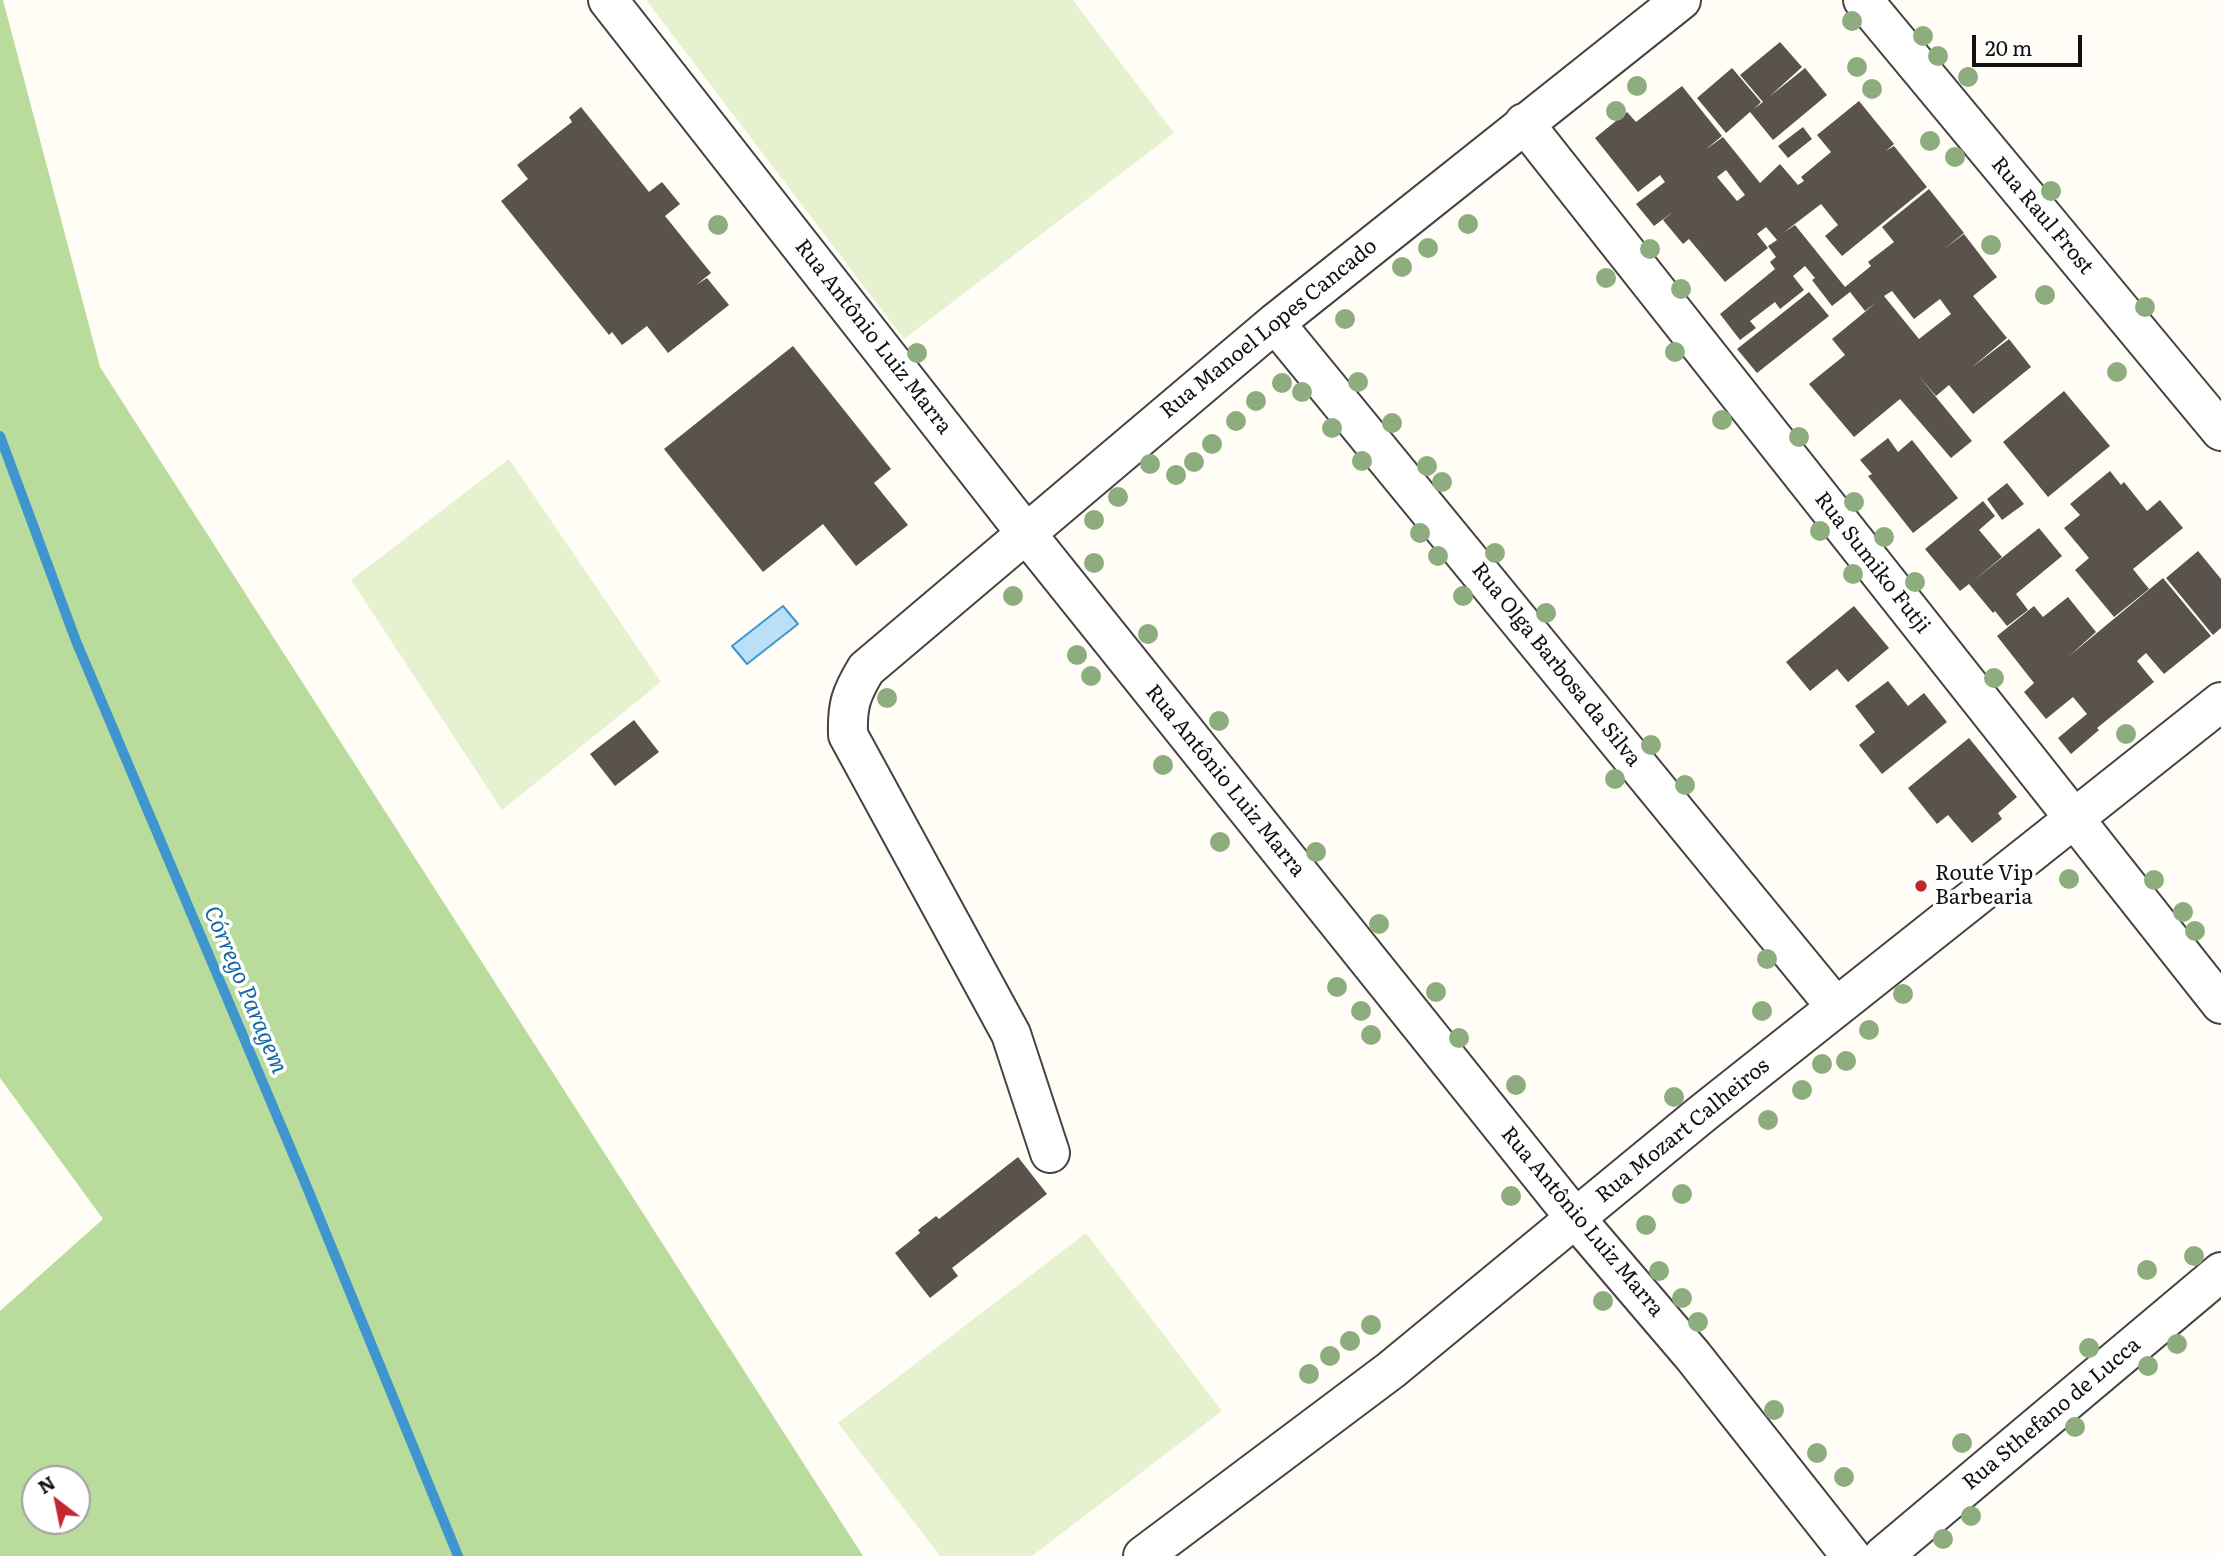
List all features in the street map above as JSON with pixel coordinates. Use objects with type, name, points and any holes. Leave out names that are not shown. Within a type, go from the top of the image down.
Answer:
[{"type":"street","name":"Rua Antônio Luiz Marra","points":[[608,0],[1025,532],[1576,1219],[1693,1356],[1851,1556]]},
{"type":"street","name":"Rua Manoel Lopes Cancado","points":[[1050,1153],[1011,1034],[848,734],[847,710],[855,688],[866,669],[1275,323],[1681,0]]},
{"type":"street","name":"Rua Raul Frost","points":[[1863,0],[2221,431]]},
{"type":"street","name":"Rua Sumiko Futji","points":[[1524,123],[2221,1004]]},
{"type":"street","name":"Rua Olga Barbosa da Silva","points":[[1275,323],[1836,1007]]},
{"type":"street","name":"Rua Mozart Calheiros","points":[[1143,1556],[1391,1370],[1703,1113],[2221,702]]},
{"type":"street","name":"Rua Sthefano de Lucca","points":[[1883,1556],[2221,1272]]},
{"type":"green space","points":[[0,0],[3,0],[100,367],[863,1556],[0,1556],[0,1311],[103,1219],[0,1078]]},
{"type":"green space","points":[[646,0],[1073,0],[1174,133],[904,339]]},
{"type":"green space","points":[[509,459],[661,682],[502,810],[351,580]]},
{"type":"green space","points":[[1086,1233],[1222,1411],[1032,1556],[940,1556],[838,1423]]},
{"type":"water","points":[[783,606],[798,624],[747,664],[732,646]]},
{"type":"building","points":[[1780,42],[1802,67],[1769,97],[1805,68],[1827,95],[1773,140],[1750,112],[1726,133],[1697,98],[1732,68],[1761,102],[1754,109],[1763,102],[1740,75]]},
{"type":"building","points":[[1682,86],[1722,136],[1705,150],[1723,137],[1760,183],[1780,164],[1798,185],[1804,181],[1801,177],[1831,152],[1817,135],[1859,101],[1894,144],[1886,151],[1894,146],[1927,187],[1842,256],[1825,236],[1838,225],[1821,204],[1783,233],[1795,225],[1845,287],[1871,266],[1868,262],[1894,242],[1882,227],[1929,189],[1964,233],[1944,249],[1964,234],[1997,277],[1973,296],[2007,338],[1971,368],[2009,339],[2031,367],[1973,414],[1949,385],[1936,396],[1918,375],[1972,441],[1951,458],[1900,399],[1854,437],[1809,384],[1845,355],[1832,339],[1877,302],[1865,311],[1850,292],[1832,306],[1805,266],[1793,276],[1804,290],[1780,309],[1775,302],[1750,321],[1756,328],[1740,340],[1720,314],[1775,269],[1770,262],[1776,257],[1768,246],[1777,240],[1766,227],[1757,234],[1768,248],[1725,282],[1689,239],[1683,244],[1663,220],[1674,211],[1654,226],[1636,204],[1665,182],[1660,175],[1638,192],[1595,138],[1627,112],[1636,122]],"holes":[[[1726,170],[1745,195],[1737,201],[1717,177]],[[1892,291],[1914,319],[1940,299],[1951,314],[1919,339],[1884,296]]]},
{"type":"building","points":[[581,107],[649,192],[662,182],[680,204],[665,216],[711,273],[696,285],[707,278],[729,305],[668,353],[647,326],[622,345],[612,332],[609,335],[501,201],[528,179],[517,165],[572,122],[569,117]]},
{"type":"building","points":[[1803,127],[1812,139],[1788,158],[1778,146]]},
{"type":"building","points":[[1809,292],[1829,316],[1757,373],[1737,349]]},
{"type":"building","points":[[793,346],[891,469],[874,483],[908,525],[856,566],[823,524],[763,572],[664,449]]},
{"type":"building","points":[[2064,391],[2110,446],[2048,497],[2003,442]]},
{"type":"building","points":[[1888,438],[1898,452],[1912,440],[1958,498],[1913,533],[1868,476],[1872,474],[1860,460]]},
{"type":"building","points":[[2110,471],[2121,485],[2124,482],[2147,511],[2160,500],[2183,528],[2133,569],[2149,589],[2114,617],[2075,570],[2089,558],[2064,528],[2080,515],[2070,504]]},
{"type":"building","points":[[2007,483],[2024,504],[2002,520],[1987,499]]},
{"type":"building","points":[[1983,501],[1995,516],[1979,530],[2002,557],[1972,582],[2039,528],[2062,556],[2016,594],[2028,610],[2007,626],[1969,584],[1960,591],[1925,549]]},
{"type":"building","points":[[2198,551],[2221,579],[2221,628],[2213,635],[2166,578]]},
{"type":"building","points":[[2163,578],[2211,636],[2164,674],[2146,653],[2137,661],[2154,682],[2097,728],[2099,730],[2071,754],[2058,738],[2087,714],[2073,697],[2046,719],[2024,692],[2034,683],[1997,636],[2034,606],[2043,617],[2068,597],[2096,632],[2068,657]]},
{"type":"building","points":[[1854,606],[1889,648],[1848,682],[1837,669],[1810,691],[1786,662]]},
{"type":"building","points":[[1888,681],[1908,706],[1924,693],[1947,722],[1882,774],[1859,745],[1875,732],[1855,706]]},
{"type":"building","points":[[634,720],[659,752],[615,786],[590,754]]},
{"type":"building","points":[[1969,738],[2017,797],[1998,813],[2002,819],[1972,843],[1948,815],[1937,824],[1908,788]]},
{"type":"building","points":[[1018,1157],[1047,1194],[952,1268],[958,1276],[930,1298],[895,1253],[920,1233],[918,1230],[936,1216],[939,1219]]},
{"type":"waterway","name":"Córrego Paragem","points":[[0,436],[76,641],[304,1180],[458,1556]]},
{"type":"place","name":"Route Vip Barbearia","points":[[1921,886]]}]
